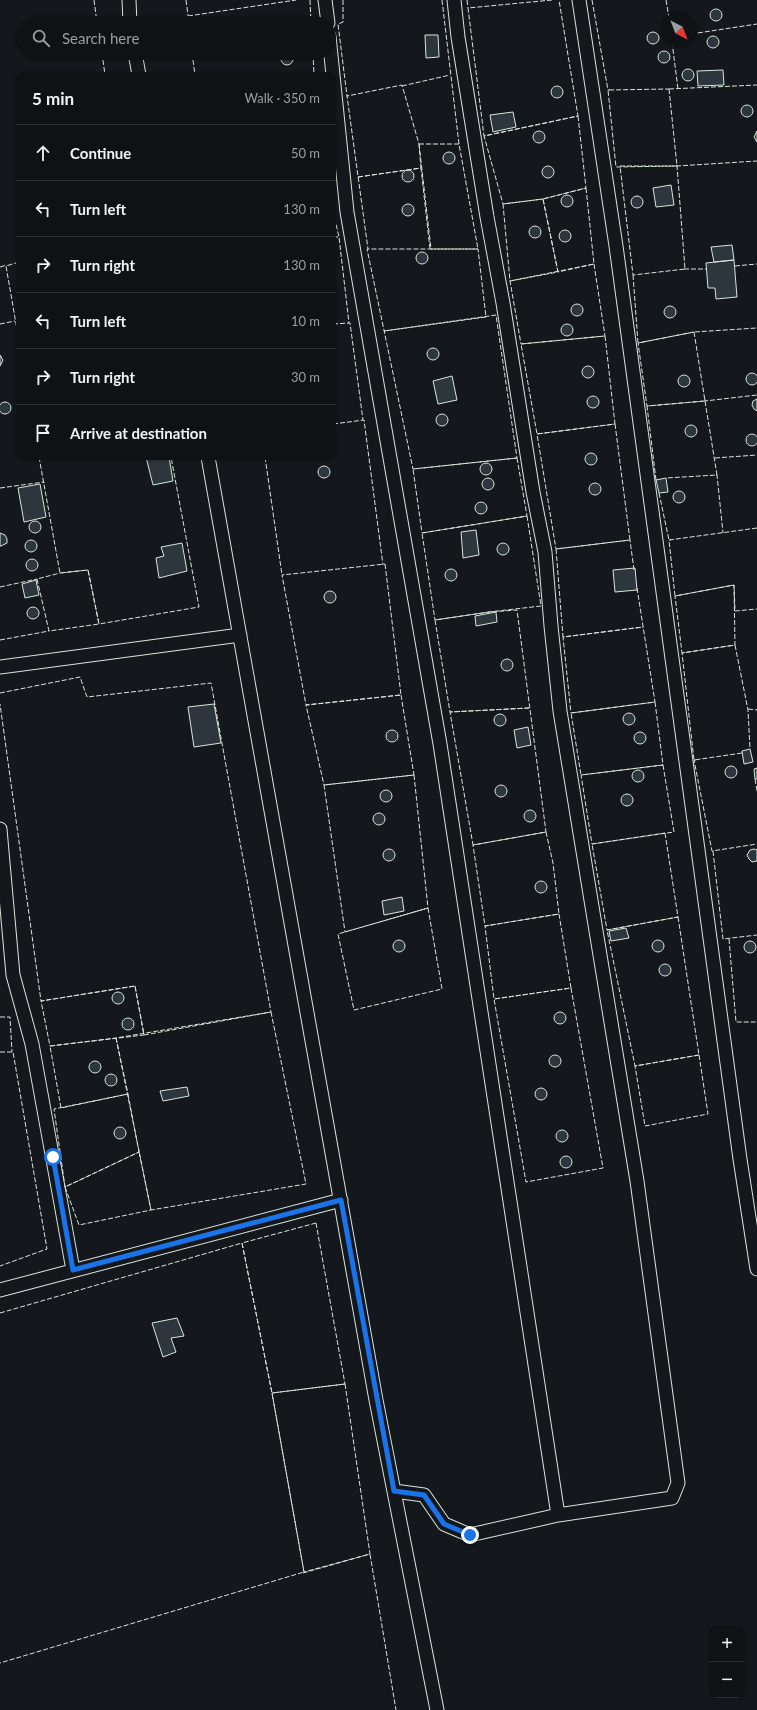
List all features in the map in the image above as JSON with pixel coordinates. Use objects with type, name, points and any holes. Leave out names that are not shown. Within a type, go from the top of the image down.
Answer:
[{"type":"street","points":[[129,0],[130,16]]},
{"type":"street","points":[[325,0],[327,16]]},
{"type":"street","points":[[394,1491],[424,1495],[444,1524],[470,1535],[558,1515],[672,1498],[678,1483],[636,1173],[560,711],[545,552],[533,492],[503,303],[487,216],[458,37],[454,0]]},
{"type":"street","points":[[579,0],[616,246],[740,1159],[757,1269]]},
{"type":"street","points":[[136,60],[138,72]]},
{"type":"street","points":[[331,60],[333,72]]},
{"type":"street","points":[[336,104],[347,212],[440,744],[558,1515]]},
{"type":"street","points":[[209,460],[394,1491],[437,1710]]},
{"type":"street","points":[[0,667],[240,635]]},
{"type":"street","points":[[0,829],[12,975],[32,1044],[73,1270]]},
{"type":"street","points":[[0,1290],[341,1200]]},
{"type":"building","points":[[718,9],[721,10],[721,20],[714,21],[711,20],[710,13],[711,10]]},
{"type":"building","points":[[655,32],[658,33],[658,43],[651,44],[648,43],[647,36],[648,33]]},
{"type":"building","points":[[425,35],[438,35],[439,57],[426,58]]},
{"type":"building","points":[[715,36],[718,37],[718,47],[711,48],[708,47],[707,40],[708,37]]},
{"type":"building","points":[[666,51],[669,52],[669,62],[662,63],[659,62],[658,55],[659,52]]},
{"type":"building","points":[[293,60],[289,65],[285,65],[281,61]]},
{"type":"building","points":[[690,69],[693,70],[693,80],[686,81],[683,80],[682,73],[683,70]]},
{"type":"building","points":[[723,70],[724,85],[698,86],[697,71]]},
{"type":"building","points":[[559,86],[562,87],[562,97],[555,98],[552,97],[551,90],[552,87]]},
{"type":"building","points":[[749,105],[752,106],[752,116],[745,117],[742,116],[741,109],[742,106]]},
{"type":"building","points":[[513,112],[516,127],[493,132],[490,115]]},
{"type":"building","points":[[541,131],[544,132],[544,142],[537,143],[534,142],[533,135],[534,132]]},
{"type":"building","points":[[757,131],[757,142],[754,137]]},
{"type":"building","points":[[451,152],[454,153],[454,163],[447,164],[444,163],[443,156],[444,153]]},
{"type":"building","points":[[550,166],[553,167],[553,177],[546,178],[543,177],[542,170],[543,167]]},
{"type":"building","points":[[410,170],[413,171],[413,181],[406,182],[403,181],[402,174],[403,171]]},
{"type":"building","points":[[671,185],[674,205],[656,207],[653,188]]},
{"type":"building","points":[[569,195],[572,196],[572,206],[565,207],[562,206],[561,199],[562,196]]},
{"type":"building","points":[[639,196],[642,197],[642,207],[635,208],[632,207],[631,200],[632,197]]},
{"type":"building","points":[[410,204],[413,205],[413,215],[406,216],[403,215],[402,208],[403,205]]},
{"type":"building","points":[[537,226],[540,227],[540,237],[533,238],[530,237],[529,230],[530,227]]},
{"type":"building","points":[[567,230],[570,231],[570,241],[563,242],[560,241],[559,234],[560,231]]},
{"type":"building","points":[[732,245],[734,260],[714,262],[711,247]]},
{"type":"building","points":[[424,252],[427,253],[427,263],[420,264],[417,263],[416,256],[417,253]]},
{"type":"building","points":[[734,260],[737,297],[716,299],[715,288],[708,288],[706,263]]},
{"type":"building","points":[[579,304],[582,305],[582,315],[575,316],[572,315],[571,308],[572,305]]},
{"type":"building","points":[[672,306],[675,307],[675,317],[668,318],[665,317],[664,310],[665,307]]},
{"type":"building","points":[[569,324],[572,325],[572,335],[565,336],[562,335],[561,328],[562,325]]},
{"type":"building","points":[[435,348],[438,349],[438,359],[431,360],[428,359],[427,352],[428,349]]},
{"type":"building","points":[[0,355],[3,360],[0,366]]},
{"type":"building","points":[[590,366],[593,367],[593,377],[586,378],[583,377],[582,370],[583,367]]},
{"type":"building","points":[[750,373],[754,373],[758,379],[754,385],[750,385],[746,381],[746,377]]},
{"type":"building","points":[[686,375],[689,376],[689,386],[682,387],[679,386],[678,379],[679,376]]},
{"type":"building","points":[[452,376],[457,400],[438,404],[433,381]]},
{"type":"building","points":[[595,396],[598,397],[598,407],[591,408],[588,407],[587,400],[588,397]]},
{"type":"building","points":[[757,399],[757,411],[752,405],[753,401]]},
{"type":"building","points":[[3,402],[7,402],[11,408],[7,414],[3,414],[-1,410],[-1,406]]},
{"type":"building","points":[[444,414],[447,415],[447,425],[440,426],[437,425],[436,418],[437,415]]},
{"type":"building","points":[[693,425],[696,426],[696,436],[689,437],[686,436],[685,429],[686,426]]},
{"type":"building","points":[[750,434],[754,434],[758,440],[754,446],[750,446],[746,442],[746,438]]},
{"type":"building","points":[[593,453],[596,454],[596,464],[589,465],[586,464],[585,457],[586,454]]},
{"type":"building","points":[[147,460],[170,460],[173,481],[153,485]]},
{"type":"building","points":[[488,463],[491,464],[491,474],[484,475],[481,474],[480,467],[481,464]]},
{"type":"building","points":[[326,466],[329,467],[329,477],[322,478],[319,477],[318,470],[319,467]]},
{"type":"building","points":[[490,478],[493,479],[493,489],[486,490],[483,489],[482,482],[483,479]]},
{"type":"building","points":[[666,478],[668,492],[659,493],[656,480]]},
{"type":"building","points":[[597,483],[600,484],[600,494],[593,495],[590,494],[589,487],[590,484]]},
{"type":"building","points":[[40,484],[46,517],[24,522],[18,488]]},
{"type":"building","points":[[681,491],[684,492],[684,502],[677,503],[674,502],[673,495],[674,492]]},
{"type":"building","points":[[483,502],[486,503],[486,513],[479,514],[476,513],[475,506],[476,503]]},
{"type":"building","points":[[37,521],[40,522],[40,532],[33,533],[30,532],[29,525],[30,522]]},
{"type":"building","points":[[476,530],[479,555],[463,558],[461,532]]},
{"type":"building","points":[[0,533],[5,535],[7,539],[7,543],[1,546],[0,546]]},
{"type":"building","points":[[33,540],[36,541],[36,551],[29,552],[26,551],[25,544],[26,541]]},
{"type":"building","points":[[182,543],[187,571],[159,578],[156,558],[164,556],[161,547]]},
{"type":"building","points":[[505,543],[508,544],[508,554],[501,555],[498,554],[497,547],[498,544]]},
{"type":"building","points":[[34,559],[37,560],[37,570],[30,571],[27,570],[26,563],[27,560]]},
{"type":"building","points":[[635,568],[637,590],[615,592],[613,570]]},
{"type":"building","points":[[453,569],[456,570],[456,580],[449,581],[446,580],[445,573],[446,570]]},
{"type":"building","points":[[36,580],[39,595],[25,598],[22,584]]},
{"type":"building","points":[[332,591],[335,592],[335,602],[328,603],[325,602],[324,595],[325,592]]},
{"type":"building","points":[[35,607],[38,608],[38,618],[31,619],[28,618],[27,611],[28,608]]},
{"type":"building","points":[[496,612],[497,622],[476,626],[475,616]]},
{"type":"building","points":[[509,659],[512,660],[512,670],[505,671],[502,670],[501,663],[502,660]]},
{"type":"building","points":[[214,704],[221,743],[194,747],[188,707]]},
{"type":"building","points":[[631,713],[634,714],[634,724],[627,725],[624,724],[623,717],[624,714]]},
{"type":"building","points":[[502,714],[505,715],[505,725],[498,726],[495,725],[494,718],[495,715]]},
{"type":"building","points":[[528,727],[531,745],[517,748],[514,730]]},
{"type":"building","points":[[394,730],[397,731],[397,741],[390,742],[387,741],[386,734],[387,731]]},
{"type":"building","points":[[642,732],[645,733],[645,743],[638,744],[635,743],[634,736],[635,733]]},
{"type":"building","points":[[750,749],[753,762],[744,764],[742,751]]},
{"type":"building","points":[[733,766],[736,767],[736,777],[729,778],[726,777],[725,770],[726,767]]},
{"type":"building","points":[[757,768],[757,779],[755,779],[754,769]]},
{"type":"building","points":[[640,770],[643,771],[643,781],[636,782],[633,781],[632,774],[633,771]]},
{"type":"building","points":[[503,785],[506,786],[506,796],[499,797],[496,796],[495,789],[496,786]]},
{"type":"building","points":[[388,790],[391,791],[391,801],[384,802],[381,801],[380,794],[381,791]]},
{"type":"building","points":[[629,794],[632,795],[632,805],[625,806],[622,805],[621,798],[622,795]]},
{"type":"building","points":[[532,810],[535,811],[535,821],[528,822],[525,821],[524,814],[525,811]]},
{"type":"building","points":[[381,813],[384,814],[384,824],[377,825],[374,824],[373,817],[374,814]]},
{"type":"building","points":[[391,849],[394,850],[394,860],[387,861],[384,860],[383,853],[384,850]]},
{"type":"building","points":[[750,850],[757,850],[757,861],[752,862],[747,855]]},
{"type":"building","points":[[543,881],[546,882],[546,892],[539,893],[536,892],[535,885],[536,882]]},
{"type":"building","points":[[402,897],[404,911],[384,915],[382,901]]},
{"type":"building","points":[[626,928],[629,938],[611,941],[609,931]]},
{"type":"building","points":[[401,940],[404,941],[404,951],[397,952],[394,951],[393,944],[394,941]]},
{"type":"building","points":[[660,940],[663,941],[663,951],[656,952],[653,951],[652,944],[653,941]]},
{"type":"building","points":[[752,941],[755,942],[755,952],[748,953],[745,952],[744,945],[745,942]]},
{"type":"building","points":[[667,964],[670,965],[670,975],[663,976],[660,975],[659,968],[660,965]]},
{"type":"building","points":[[120,992],[123,993],[123,1003],[116,1004],[113,1003],[112,996],[113,993]]},
{"type":"building","points":[[562,1012],[565,1013],[565,1023],[558,1024],[555,1023],[554,1016],[555,1013]]},
{"type":"building","points":[[130,1018],[133,1019],[133,1029],[126,1030],[123,1029],[122,1022],[123,1019]]},
{"type":"building","points":[[557,1055],[560,1056],[560,1066],[553,1067],[550,1066],[549,1059],[550,1056]]},
{"type":"building","points":[[97,1061],[100,1062],[100,1072],[93,1073],[90,1072],[89,1065],[90,1062]]},
{"type":"building","points":[[113,1074],[116,1075],[116,1085],[109,1086],[106,1085],[105,1078],[106,1075]]},
{"type":"building","points":[[187,1087],[189,1096],[163,1101],[160,1091]]},
{"type":"building","points":[[543,1088],[546,1089],[546,1099],[539,1100],[536,1099],[535,1092],[536,1089]]},
{"type":"building","points":[[122,1127],[125,1128],[125,1138],[118,1139],[115,1138],[114,1131],[115,1128]]},
{"type":"building","points":[[564,1130],[567,1131],[567,1141],[560,1142],[557,1141],[556,1134],[557,1131]]},
{"type":"building","points":[[568,1156],[571,1157],[571,1167],[564,1168],[561,1167],[560,1160],[561,1157]]},
{"type":"building","points":[[177,1318],[184,1336],[171,1338],[176,1352],[163,1357],[152,1323]]},
{"type":"fence","points":[[94,0],[96,16]]},
{"type":"fence","points":[[186,0],[188,16]]},
{"type":"fence","points":[[188,16],[296,0]]},
{"type":"fence","points":[[310,0],[311,16]]},
{"type":"fence","points":[[343,0],[343,22],[338,24],[348,96]]},
{"type":"fence","points":[[442,0],[458,144]]},
{"type":"fence","points":[[467,0],[468,8]]},
{"type":"fence","points":[[552,0],[468,8],[484,136],[578,116],[559,0]]},
{"type":"fence","points":[[592,0],[608,90],[610,90]]},
{"type":"fence","points":[[666,0],[668,12]]},
{"type":"fence","points":[[697,33],[757,24]]},
{"type":"fence","points":[[673,48],[678,89]]},
{"type":"fence","points":[[103,60],[105,72]]},
{"type":"fence","points":[[193,60],[195,72]]},
{"type":"fence","points":[[313,60],[314,72]]},
{"type":"fence","points":[[402,86],[450,75]]},
{"type":"fence","points":[[358,177],[421,168],[419,144],[402,85],[347,96],[368,249]]},
{"type":"fence","points":[[669,89],[757,85]]},
{"type":"fence","points":[[669,89],[677,166],[616,167],[608,90],[669,89]]},
{"type":"fence","points":[[578,116],[586,188],[543,199],[503,204],[484,136],[578,116]]},
{"type":"fence","points":[[419,144],[459,144],[478,249],[431,249],[419,144]]},
{"type":"fence","points":[[677,165],[757,161]]},
{"type":"fence","points":[[620,166],[677,166],[685,269],[633,275],[620,166]]},
{"type":"fence","points":[[358,177],[421,168],[430,249]]},
{"type":"fence","points":[[586,188],[594,264],[558,272],[543,199],[586,188]]},
{"type":"fence","points":[[543,199],[558,272],[510,281],[503,204],[543,199]]},
{"type":"fence","points":[[336,224],[339,237]]},
{"type":"fence","points":[[336,237],[339,237],[349,323]]},
{"type":"fence","points":[[384,331],[486,317],[478,249],[367,249],[413,469],[517,458],[496,315],[384,331]]},
{"type":"fence","points":[[16,263],[6,266],[16,324]]},
{"type":"fence","points":[[594,264],[605,336],[521,344],[510,281],[594,264]]},
{"type":"fence","points":[[735,266],[757,264]]},
{"type":"fence","points":[[0,267],[7,265]]},
{"type":"fence","points":[[684,269],[706,269]]},
{"type":"fence","points":[[633,275],[638,343],[694,332],[757,328]]},
{"type":"fence","points":[[0,324],[15,321]]},
{"type":"fence","points":[[336,324],[350,323],[363,420]]},
{"type":"fence","points":[[694,332],[705,401],[647,406],[638,343],[694,332]]},
{"type":"fence","points":[[605,336],[615,424],[537,434],[521,344],[605,336]]},
{"type":"fence","points":[[705,399],[705,401],[757,395]]},
{"type":"fence","points":[[656,480],[647,406],[705,401],[717,475],[666,478]]},
{"type":"fence","points":[[336,424],[364,420],[383,565]]},
{"type":"fence","points":[[615,424],[630,540],[556,549],[537,434],[615,424]]},
{"type":"fence","points":[[715,458],[757,455]]},
{"type":"fence","points":[[517,458],[527,516],[422,533],[413,469],[517,458]]},
{"type":"fence","points":[[40,460],[60,573],[88,570],[99,624],[199,607],[172,460]]},
{"type":"fence","points":[[265,460],[282,575]]},
{"type":"fence","points":[[716,475],[723,533]]},
{"type":"fence","points":[[0,488],[44,483]]},
{"type":"fence","points":[[659,493],[669,540],[671,540]]},
{"type":"fence","points":[[527,516],[541,606],[435,620],[422,533],[527,516]]},
{"type":"fence","points":[[757,528],[669,540],[675,596],[734,585],[735,611],[757,609]]},
{"type":"fence","points":[[634,570],[630,540],[556,549],[563,637],[643,627]]},
{"type":"fence","points":[[385,564],[401,695],[306,705],[282,575],[385,564]]},
{"type":"fence","points":[[88,570],[99,624],[49,631],[37,579],[60,573],[88,570]]},
{"type":"fence","points":[[0,587],[37,579]]},
{"type":"fence","points":[[734,585],[735,645],[682,653],[675,596],[734,585]]},
{"type":"fence","points":[[637,588],[655,702],[571,713],[563,637],[643,627]]},
{"type":"fence","points":[[529,708],[450,712],[435,620],[489,612],[517,610],[546,832],[473,845],[450,712],[529,708]]},
{"type":"fence","points":[[0,640],[49,631]]},
{"type":"fence","points":[[742,753],[694,760],[682,653],[735,645],[748,710],[750,749]]},
{"type":"fence","points":[[0,693],[80,677],[87,697],[211,683],[271,1012],[144,1035],[135,986],[41,1001],[0,704]]},
{"type":"fence","points":[[401,695],[414,775],[324,785],[306,705],[401,695]]},
{"type":"fence","points":[[655,702],[663,765],[581,775],[571,713],[655,702]]},
{"type":"fence","points":[[748,709],[757,710]]},
{"type":"fence","points":[[696,760],[694,760],[712,851],[757,844]]},
{"type":"fence","points":[[663,765],[674,832],[592,844],[581,775],[663,765]]},
{"type":"fence","points":[[414,775],[428,908],[345,932],[324,785],[414,775]]},
{"type":"fence","points":[[755,779],[757,791]]},
{"type":"fence","points":[[546,832],[553,863],[559,914],[485,926],[473,845],[546,832]]},
{"type":"fence","points":[[665,833],[678,917],[607,930],[592,844],[665,833]]},
{"type":"fence","points":[[713,851],[723,939],[757,935]]},
{"type":"fence","points":[[428,908],[442,989],[354,1010],[338,934],[428,908]]},
{"type":"fence","points":[[559,914],[571,988],[494,999],[485,926],[559,914]]},
{"type":"fence","points":[[678,917],[699,1055],[635,1066],[607,930],[678,917]]},
{"type":"fence","points":[[729,939],[736,1022],[757,1022]]},
{"type":"fence","points":[[135,986],[144,1035],[50,1046],[41,1001],[135,986]]},
{"type":"fence","points":[[571,988],[603,1168],[526,1182],[494,999],[571,988]]},
{"type":"fence","points":[[271,1012],[306,1184],[151,1210],[116,1038],[271,1012]]},
{"type":"fence","points":[[0,1017],[10,1017],[12,1052]]},
{"type":"fence","points":[[116,1038],[128,1094],[61,1108],[50,1046],[116,1038]]},
{"type":"fence","points":[[0,1052],[13,1052],[47,1249],[0,1266]]},
{"type":"fence","points":[[699,1055],[708,1114],[645,1126],[635,1066],[699,1055]]},
{"type":"fence","points":[[128,1094],[139,1152],[65,1187],[54,1109],[128,1094]]},
{"type":"fence","points":[[139,1152],[151,1210],[79,1225],[65,1187],[139,1152]]},
{"type":"fence","points":[[316,1223],[345,1384],[272,1393],[242,1243],[316,1223]]},
{"type":"fence","points":[[0,1313],[242,1243],[272,1393],[304,1572],[0,1663]]},
{"type":"fence","points":[[345,1384],[370,1554],[304,1572],[272,1393],[345,1384]]},
{"type":"fence","points":[[303,1573],[370,1554],[396,1710]]},
{"type":"route","points":[[53,1157],[73,1270],[341,1200],[376,1400],[394,1491],[424,1495],[444,1524],[470,1535]]}]
